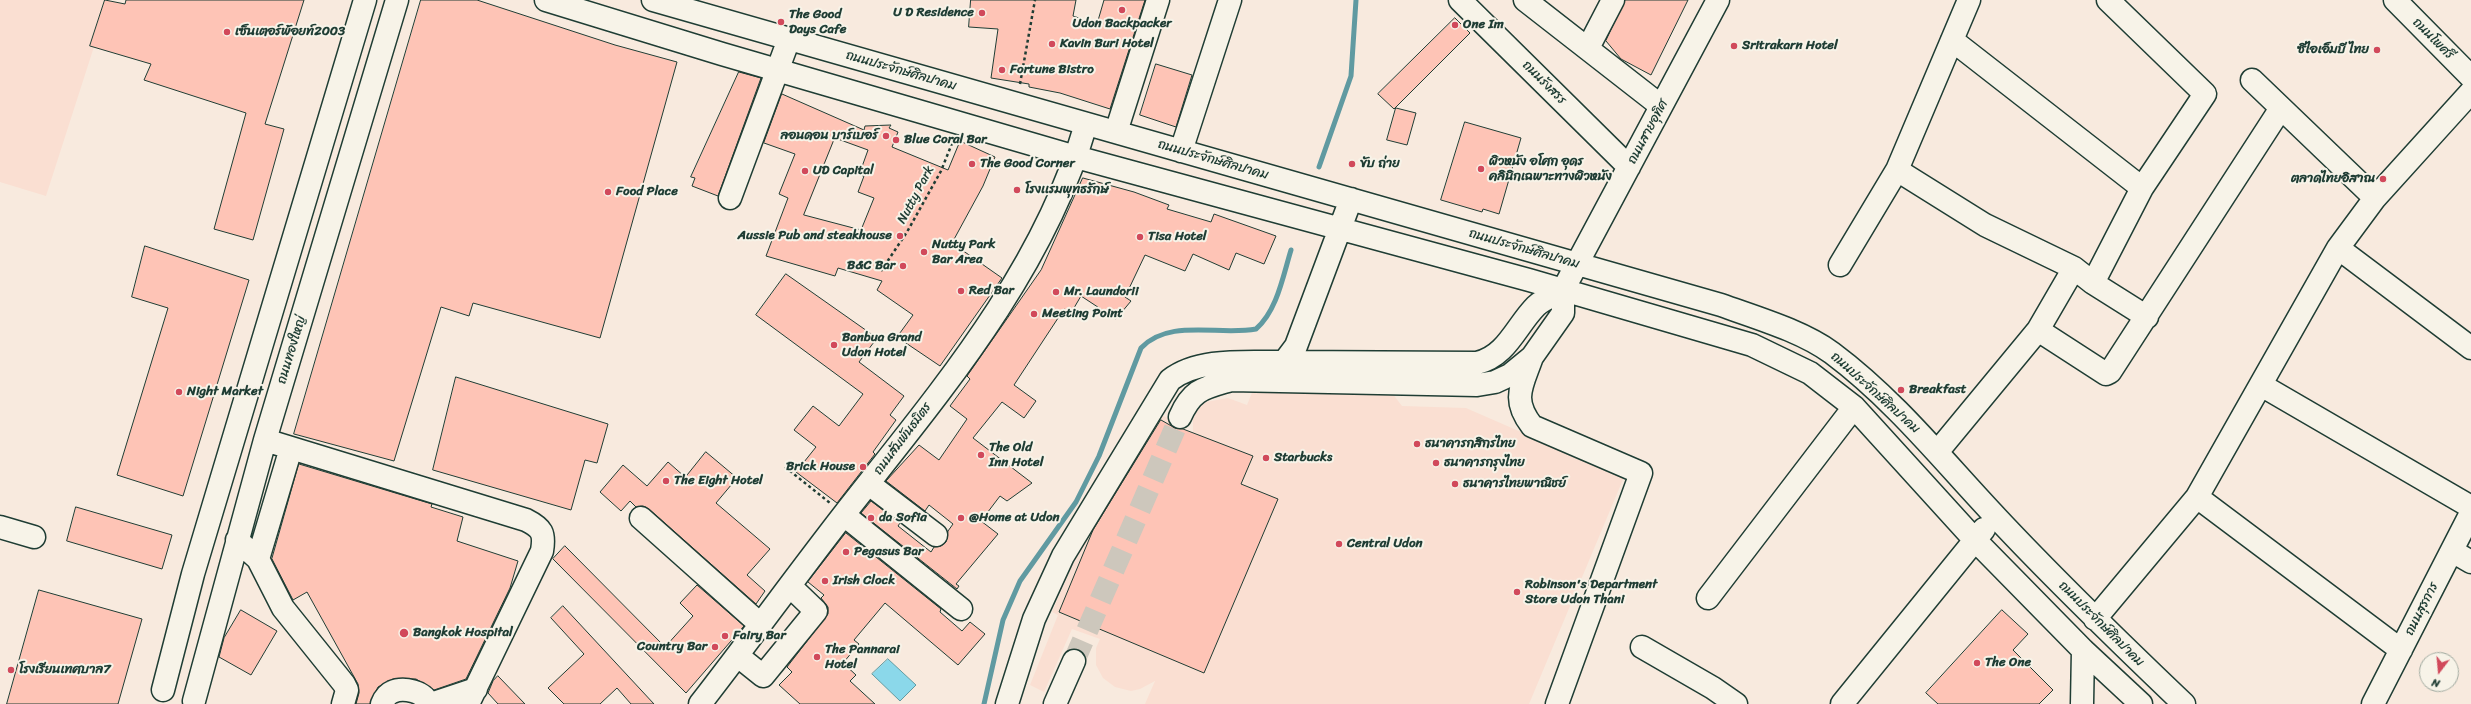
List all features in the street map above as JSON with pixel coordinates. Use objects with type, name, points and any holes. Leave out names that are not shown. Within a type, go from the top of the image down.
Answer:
[{"type":"street","points":[[161,697],[186,600],[365,0]]},
{"type":"street","name":"ถนนทองใหญ่","points":[[194,703],[265,440],[398,0]]},
{"type":"street","name":"ถนนประจักษ์ศิลปาคม","points":[[546,0],[722,54],[1076,157],[1563,290],[1752,345],[1810,374],[1854,407],[1974,538],[2083,650],[2141,704]]},
{"type":"street","name":"ถนนประจักษ์ศิลปาคม","points":[[653,0],[1721,305],[1792,332],[1831,352],[1862,378],[1938,451],[1996,517],[2095,619],[2184,704]]},
{"type":"street","points":[[1116,132],[1158,0]]},
{"type":"street","points":[[1181,151],[1230,0]]},
{"type":"street","name":"ถนนรังสรร","points":[[1460,0],[1629,167]]},
{"type":"street","points":[[1525,0],[1661,106]]},
{"type":"street","points":[[1588,48],[1612,0]]},
{"type":"street","name":"ถนนสายอุทิศ","points":[[1563,290],[1718,0]]},
{"type":"street","points":[[1840,265],[1897,170],[1969,0]]},
{"type":"street","points":[[2093,283],[2142,188],[2205,94],[2108,0]]},
{"type":"street","name":"ถนนโพศรี","points":[[2395,0],[2471,77]]},
{"type":"street","points":[[722,54],[733,23]]},
{"type":"street","points":[[730,198],[779,70],[789,39]]},
{"type":"street","points":[[1952,40],[2142,188]]},
{"type":"street","points":[[2252,80],[2375,198]]},
{"type":"street","points":[[2095,619],[2197,498],[2338,248],[2375,198],[2471,92]]},
{"type":"street","points":[[2038,330],[2106,374],[2110,372],[2282,108]]},
{"type":"street","name":"ถนนสัมพันธมิตร","points":[[700,704],[791,587],[1000,309],[1032,255],[1076,157],[1086,124]]},
{"type":"street","points":[[1897,170],[1986,225],[2074,268],[2093,283],[2147,317]]},
{"type":"street","points":[[1284,362],[1296,346],[1351,199]]},
{"type":"street","points":[[2338,248],[2471,348]]},
{"type":"street","points":[[1938,451],[2038,330],[2074,268]]},
{"type":"street","points":[[1007,704],[1034,619],[1063,556],[1170,380],[1179,373],[1192,368],[1210,365],[1284,362],[1477,363],[1488,360],[1500,352],[1536,305],[1563,290],[1563,313],[1532,357],[1510,375],[1495,382],[1477,385],[1231,380],[1203,388],[1192,395],[1180,417]]},
{"type":"street","points":[[1532,357],[1519,394],[1522,413],[1532,426],[1642,473],[1557,704]]},
{"type":"street","points":[[2261,385],[2471,507]]},
{"type":"street","points":[[1708,598],[1854,407]]},
{"type":"street","points":[[265,440],[526,520],[538,526],[543,534],[542,551],[472,697],[431,704]]},
{"type":"street","points":[[258,559],[291,448]]},
{"type":"street","points":[[869,484],[936,535]]},
{"type":"street","points":[[2197,498],[2401,650]]},
{"type":"street","name":"ถนนสุรการ","points":[[2373,704],[2471,514]]},
{"type":"street","points":[[844,515],[960,609]]},
{"type":"street","points":[[1842,704],[1974,538],[1996,517]]},
{"type":"street","points":[[640,518],[761,625]]},
{"type":"street","points":[[0,527],[34,537]]},
{"type":"street","points":[[237,540],[258,559],[283,608],[344,684],[347,690],[343,704]]},
{"type":"street","points":[[2452,551],[2471,562]]},
{"type":"street","points":[[738,656],[763,676],[816,611],[791,587]]},
{"type":"street","points":[[186,600],[219,608]]},
{"type":"street","points":[[1642,647],[1713,688],[1736,704]]},
{"type":"street","points":[[2082,704],[2083,650]]},
{"type":"street","points":[[1055,704],[1074,661]]},
{"type":"street","points":[[161,697],[171,685],[180,684],[192,692],[194,703]]},
{"type":"street","points":[[382,704],[391,692],[398,690],[419,693],[424,696],[428,704]]},
{"type":"path","points":[[1016,104],[1035,0]]},
{"type":"path","name":"Nutty Park","points":[[881,271],[907,232],[941,171],[959,123]]},
{"type":"path","points":[[785,467],[844,515]]},
{"type":"shaded area","points":[[0,0],[109,0],[46,196],[0,182]]},
{"type":"shaded area","name":"Central Udon","points":[[1253,390],[1392,393],[1402,406],[1466,408],[1624,477],[1529,704],[1145,704],[1155,681],[1140,689],[1131,691],[1115,687],[1103,678],[1096,665],[1096,648],[1100,639],[1072,629],[1044,692],[1030,685],[1058,615],[1052,612],[1141,408],[1182,423],[1185,430],[1193,432],[1193,419],[1197,410],[1206,402],[1228,398],[1247,405]]},
{"type":"water","points":[[888,659],[916,685],[900,701],[872,674]]},
{"type":"building","name":"เซ็นเตอร์พ้อยท์2003","points":[[105,0],[125,4],[126,0],[304,0],[265,124],[284,129],[253,240],[214,229],[246,113],[144,80],[151,64],[90,46]]},
{"type":"building","points":[[421,0],[477,0],[615,45],[677,62],[600,338],[473,303],[469,316],[441,307],[394,461],[294,434]]},
{"type":"building","points":[[971,0],[1076,0],[1073,16],[1097,24],[1104,0],[1145,0],[1110,109],[1060,93],[1029,87],[1029,84],[991,78],[998,29],[969,27]]},
{"type":"building","points":[[1625,0],[1688,0],[1651,75],[1621,59],[1606,41]]},
{"type":"building","points":[[1455,18],[1470,33],[1394,109],[1378,94]]},
{"type":"building","points":[[1156,64],[1192,75],[1176,127],[1140,115]]},
{"type":"building","points":[[739,72],[761,78],[718,196],[692,186],[695,178],[691,177]]},
{"type":"building","points":[[782,94],[864,130],[865,126],[891,125],[889,128],[898,132],[892,147],[948,170],[960,141],[995,157],[983,186],[952,243],[1002,278],[940,366],[897,337],[913,315],[877,290],[882,281],[838,268],[835,276],[766,256],[788,198],[779,194],[795,154],[764,143]],"holes":[[[835,138],[868,150],[859,175],[864,176],[858,192],[874,198],[861,230],[804,215]]]},
{"type":"building","points":[[1396,108],[1416,113],[1407,145],[1387,140]]},
{"type":"building","name":"ผิวหนัง อโศก อุดร คลินิกเฉพาะทางผิวหนัง","points":[[1465,122],[1521,138],[1499,214],[1483,209],[1482,212],[1441,200]]},
{"type":"building","points":[[1083,178],[1134,192],[1169,205],[1167,209],[1211,222],[1214,214],[1276,236],[1264,264],[1236,253],[1229,270],[1193,254],[1185,271],[1145,255],[1125,297],[1131,301],[1116,319],[1081,296],[1071,313],[1064,309],[1014,385],[1036,401],[1024,418],[1002,402],[973,438],[1032,483],[1007,501],[1000,496],[981,521],[998,534],[956,584],[959,586],[957,589],[861,513],[871,501],[900,523],[898,526],[931,552],[934,547],[941,546],[946,542],[948,531],[953,524],[929,505],[925,511],[886,481],[919,445],[939,460],[967,419],[950,406],[970,379],[967,376],[1041,270]]},
{"type":"building","name":"Night Market","points":[[145,246],[249,280],[183,496],[117,475],[168,308],[132,297]]},
{"type":"building","points":[[786,274],[877,338],[859,362],[904,396],[890,415],[896,420],[873,452],[875,454],[837,503],[796,472],[816,447],[794,430],[813,406],[839,426],[863,394],[756,315]]},
{"type":"building","points":[[456,377],[608,424],[597,463],[585,460],[571,510],[433,470]]},
{"type":"building","points":[[1161,420],[1175,428],[1183,429],[1253,456],[1241,484],[1278,499],[1204,673],[1059,612],[1093,530]]},
{"type":"building","points":[[706,452],[737,478],[716,503],[770,549],[747,575],[765,591],[756,604],[649,509],[643,506],[636,507],[630,501],[621,511],[600,492],[623,465],[647,486],[668,462],[685,477]]},
{"type":"building","points":[[299,464],[432,504],[431,507],[463,517],[457,541],[518,561],[510,588],[466,679],[434,690],[416,679],[393,679],[378,687],[370,704],[356,704],[359,693],[358,684],[307,592],[293,600],[272,559]]},
{"type":"building","points":[[76,507],[172,535],[162,569],[67,541]]},
{"type":"building","points":[[846,533],[941,609],[940,612],[962,631],[970,622],[985,634],[958,665],[885,603],[854,640],[859,644],[843,663],[856,675],[850,681],[875,704],[800,704],[779,685],[792,672],[787,667],[828,614],[828,607],[821,598],[824,595],[808,582]]},
{"type":"building","points":[[565,546],[665,647],[693,616],[680,603],[697,585],[744,626],[686,693],[553,559]]},
{"type":"building","points":[[39,590],[142,619],[118,704],[7,704]]},
{"type":"building","points":[[563,606],[654,704],[631,704],[617,688],[600,704],[564,704],[548,688],[584,654],[551,618]]},
{"type":"building","points":[[241,610],[277,631],[251,675],[219,657],[224,638]]},
{"type":"building","points":[[2002,610],[2028,634],[2013,650],[2053,690],[2039,704],[1938,704],[1926,693]]},
{"type":"building","points":[[498,676],[525,704],[498,704],[488,693],[493,681]]},
{"type":"waterway","points":[[1319,167],[1351,76],[1356,0]]},
{"type":"waterway","points":[[984,704],[1003,620],[1020,581],[1076,502],[1099,456],[1141,348],[1152,339],[1166,333],[1195,330],[1242,331],[1256,329],[1263,322],[1274,303],[1282,282],[1291,250]]},
{"type":"tunnel","points":[[1074,661],[1180,417]]},
{"type":"place","name":"Udon Backpacker","points":[[1122,10]]},
{"type":"place","name":"U D Residence","points":[[982,13]]},
{"type":"place","name":"The Good Days Cafe","points":[[781,22]]},
{"type":"place","name":"One Im","points":[[1455,25]]},
{"type":"place","name":"เซ็นเตอร์พ้อยท์2003","points":[[227,32]]},
{"type":"place","name":"Kavin Buri Hotel","points":[[1052,44]]},
{"type":"place","name":"Sritrakarn Hotel","points":[[1734,46]]},
{"type":"place","name":"ซีไอเอ็มบี ไทย","points":[[2377,50]]},
{"type":"place","name":"Fortune Bistro","points":[[1002,70]]},
{"type":"place","name":"ลอนดอน บาร์เบอร์","points":[[886,136]]},
{"type":"place","name":"Blue Coral Bar","points":[[896,140]]},
{"type":"place","name":"The Good Corner","points":[[972,164]]},
{"type":"place","name":"ขับ ถ่าย","points":[[1352,164]]},
{"type":"place","name":"ผิวหนัง อโศก อุดร คลินิกเฉพาะทางผิวหนัง","points":[[1481,169]]},
{"type":"place","name":"UD Capital","points":[[805,171]]},
{"type":"place","name":"ตลาดไทยอิสาณ","points":[[2383,179]]},
{"type":"place","name":"โรงเเรมพุทธรักษ์","points":[[1017,190]]},
{"type":"place","name":"Food Place","points":[[608,192]]},
{"type":"place","name":"Aussie Pub and steakhouse","points":[[900,236]]},
{"type":"place","name":"Tisa Hotel","points":[[1140,237]]},
{"type":"place","name":"Nutty Park Bar Area","points":[[924,252]]},
{"type":"place","name":"B&C Bar","points":[[903,266]]},
{"type":"place","name":"Red Bar","points":[[961,291]]},
{"type":"place","name":"Mr. Laundorii","points":[[1056,292]]},
{"type":"place","name":"Meeting Point","points":[[1034,314]]},
{"type":"place","name":"Banbua Grand Udon Hotel","points":[[834,345]]},
{"type":"place","name":"Breakfast","points":[[1901,390]]},
{"type":"place","name":"Night Market","points":[[179,392]]},
{"type":"place","name":"ธนาคารกสิกรไทย","points":[[1417,444]]},
{"type":"place","name":"The Old Inn Hotel","points":[[981,455]]},
{"type":"place","name":"Starbucks","points":[[1266,458]]},
{"type":"place","name":"ธนาคารกรุงไทย","points":[[1436,463]]},
{"type":"place","name":"Brick House","points":[[863,467]]},
{"type":"place","name":"The Eight Hotel","points":[[666,481]]},
{"type":"place","name":"ธนาคารไทยพาณิชย์","points":[[1455,484]]},
{"type":"place","name":"da Sofia","points":[[871,518]]},
{"type":"place","name":"@Home at Udon","points":[[961,518]]},
{"type":"place","name":"Central Udon","points":[[1339,544]]},
{"type":"place","name":"Pegasus Bar","points":[[846,552]]},
{"type":"place","name":"Irish Clock","points":[[825,581]]},
{"type":"place","name":"Robinson's Department Store Udon Thani","points":[[1517,592]]},
{"type":"place","name":"Bangkok Hospital","points":[[404,633]]},
{"type":"place","name":"Fairy Bar","points":[[725,636]]},
{"type":"place","name":"Country Bar","points":[[715,647]]},
{"type":"place","name":"The Pannarai Hotel","points":[[817,657]]},
{"type":"place","name":"The One","points":[[1977,663]]},
{"type":"place","name":"โรงเรียนเทศบาล7","points":[[11,670]]}]
